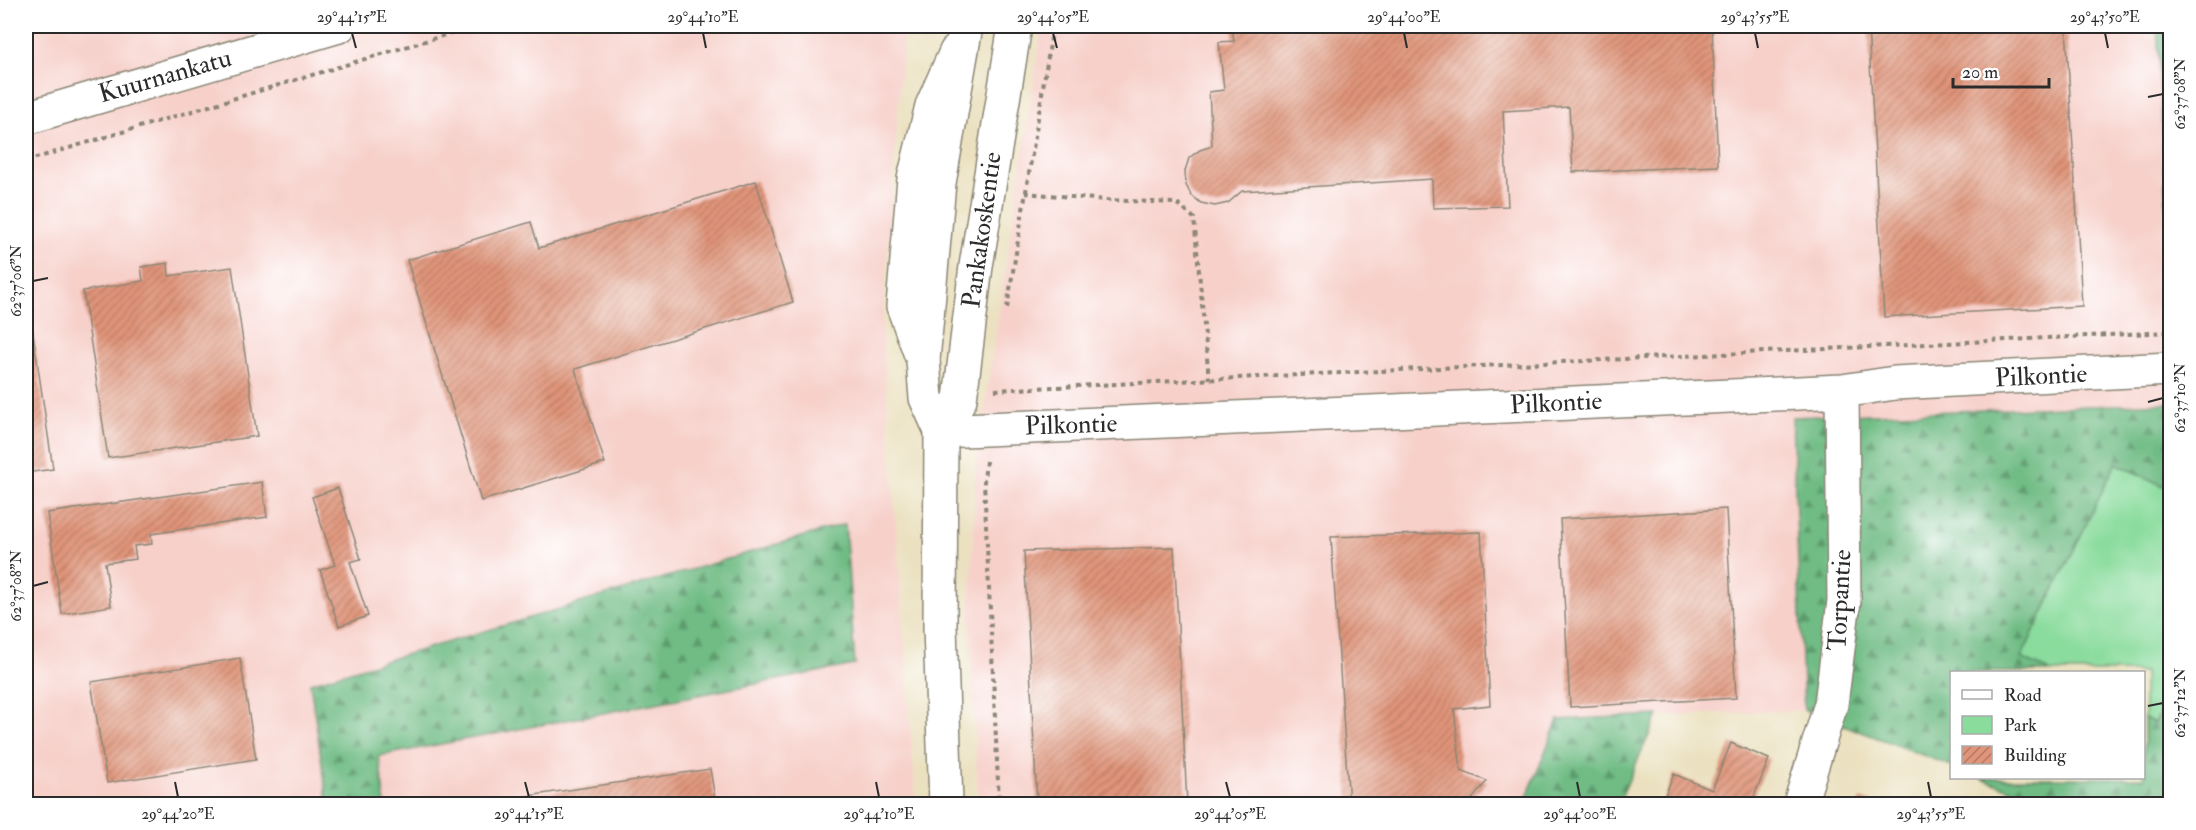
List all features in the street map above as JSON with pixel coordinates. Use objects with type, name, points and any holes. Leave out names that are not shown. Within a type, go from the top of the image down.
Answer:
[{"type":"street","name":"Kuurnankatu","points":[[26,118],[339,26]]},
{"type":"street","name":"Pankakoskentie","points":[[942,431],[960,399],[976,266],[1015,26]]},
{"type":"street","name":"Pankakoskentie","points":[[946,804],[940,627],[942,431],[926,398],[923,360],[928,283],[939,183],[965,30]]},
{"type":"street","name":"Pilkontie","points":[[942,431],[1842,391],[1895,383],[2170,369]]},
{"type":"street","name":"Torpantie","points":[[1800,804],[1831,704],[1844,601],[1842,391]]},
{"type":"path","points":[[26,161],[476,26]]},
{"type":"path","points":[[1025,193],[1106,201],[1176,203],[1194,218],[1209,379]]},
{"type":"path","points":[[994,390],[2170,332]]},
{"type":"shaded area","points":[[26,26],[904,26],[882,331],[916,804],[385,804],[378,756],[855,665],[844,524],[310,683],[328,804],[26,804]]},
{"type":"shaded area","points":[[1042,26],[2157,26],[2170,280],[2170,403],[1792,417],[1804,710],[1558,720],[1524,804],[978,804],[970,620],[976,466]]},
{"type":"green space","points":[[2157,26],[2170,26],[2170,280]]},
{"type":"green space","points":[[2170,403],[2170,489],[2116,463],[2021,658],[2049,671],[1950,671],[1950,766],[1804,710],[1792,417]]},
{"type":"green space","points":[[2116,463],[2170,489],[2170,691],[2155,723],[2145,718],[2145,671],[2049,671],[2021,658]]},
{"type":"green space","points":[[845,524],[855,665],[379,756],[385,804],[328,804],[310,683]]},
{"type":"green space","points":[[2170,691],[2170,804],[2051,804],[1983,779],[2145,779],[2145,718],[2155,723]]},
{"type":"green space","points":[[1658,715],[1618,804],[1524,804],[1558,720]]},
{"type":"building","points":[[1232,26],[1712,26],[1718,166],[1573,172],[1569,107],[1503,111],[1508,206],[1433,208],[1432,179],[1242,191],[1228,203],[1215,206],[1201,203],[1191,195],[1186,185],[1185,171],[1189,158],[1200,150],[1212,146],[1209,92],[1224,90],[1219,42],[1234,41]]},
{"type":"building","points":[[1868,26],[2066,26],[2082,306],[1884,317]]},
{"type":"building","points":[[756,181],[793,302],[575,369],[605,463],[481,501],[407,260],[531,222],[539,248]]},
{"type":"building","points":[[168,263],[169,276],[232,267],[257,436],[108,458],[83,291],[143,281],[141,267]]},
{"type":"building","points":[[26,299],[28,299],[53,469],[26,473]]},
{"type":"building","points":[[262,482],[267,517],[151,534],[152,544],[134,546],[136,559],[105,563],[111,606],[62,614],[47,513]]},
{"type":"building","points":[[338,488],[361,559],[350,562],[368,616],[339,626],[320,570],[335,565],[312,497]]},
{"type":"building","points":[[1726,509],[1736,698],[1570,707],[1560,519]]},
{"type":"building","points":[[1481,532],[1490,705],[1454,709],[1461,771],[1487,781],[1468,804],[1349,804],[1331,537]]},
{"type":"building","points":[[1174,547],[1187,804],[1037,804],[1024,551]]},
{"type":"building","points":[[240,658],[256,759],[107,783],[91,682]]},
{"type":"building","points":[[1731,743],[1769,759],[1751,804],[1661,804],[1674,774],[1712,790]]},
{"type":"building","points":[[710,769],[716,804],[481,804],[481,803]]},
{"type":"building","points":[[1861,799],[1875,804],[1859,804]]}]
